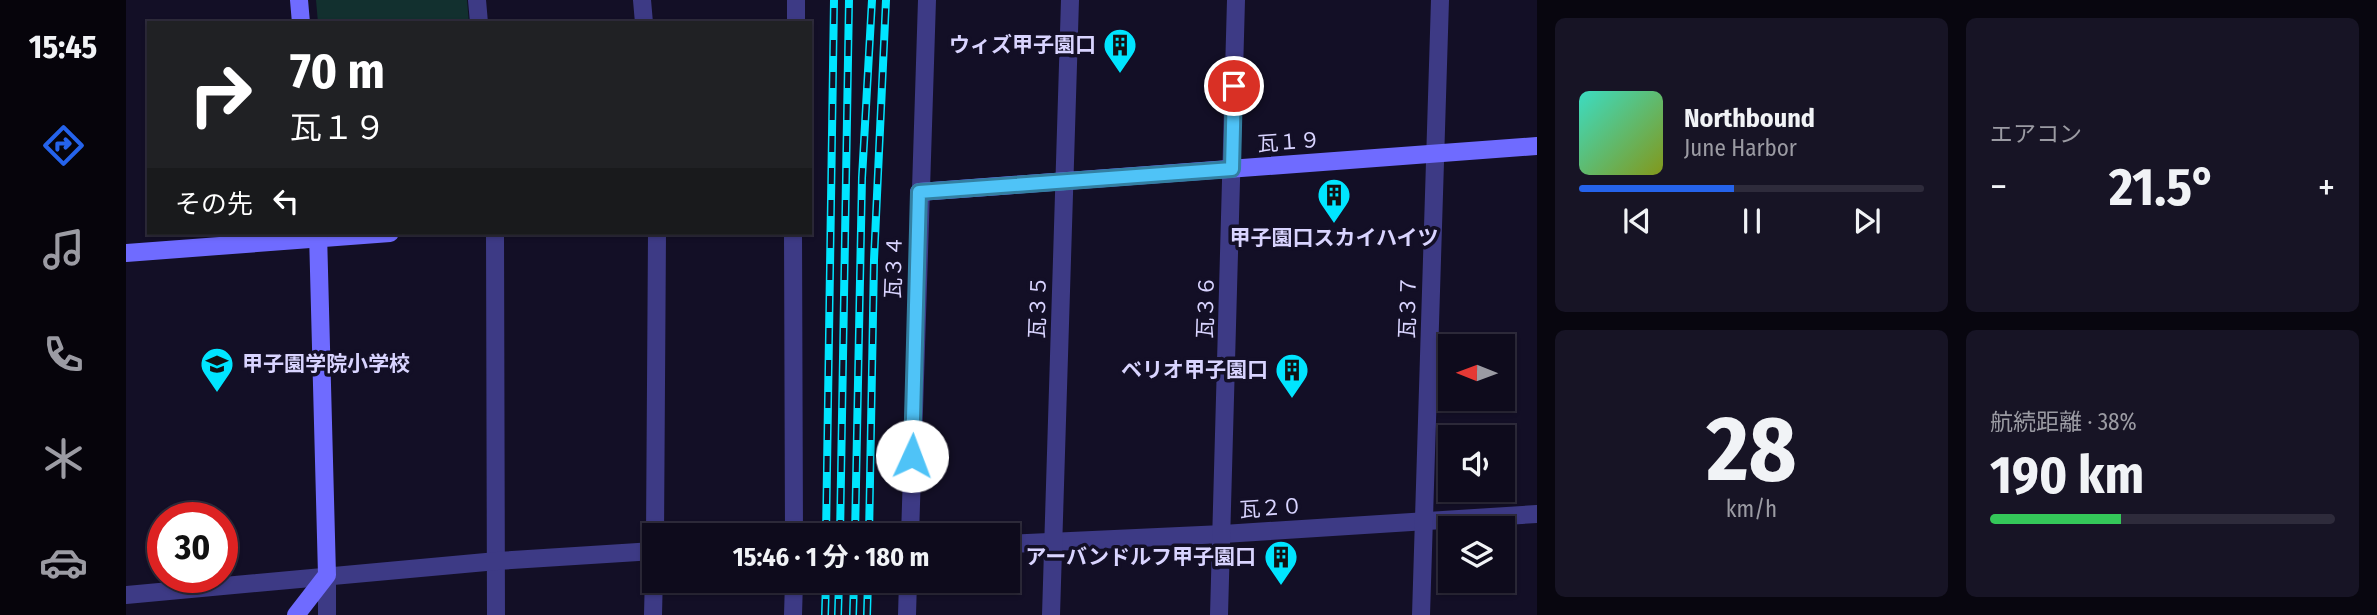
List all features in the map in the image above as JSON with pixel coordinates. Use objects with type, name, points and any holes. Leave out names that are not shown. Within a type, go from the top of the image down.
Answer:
[{"type":"street","points":[[299,0],[301,21]]},
{"type":"street","points":[[477,0],[479,21]]},
{"type":"street","points":[[642,0],[644,21]]},
{"type":"street","points":[[796,0],[796,21]]},
{"type":"street","name":"瓦３４","points":[[910,523],[927,0]]},
{"type":"street","name":"瓦３５","points":[[1051,615],[1070,0]]},
{"type":"street","name":"瓦３６","points":[[1219,615],[1236,0]]},
{"type":"street","name":"瓦３７","points":[[1421,615],[1440,0]]},
{"type":"street","name":"瓦１９","points":[[919,192],[1537,146]]},
{"type":"street","points":[[126,253],[318,235],[327,615]]},
{"type":"street","points":[[495,235],[496,615]]},
{"type":"street","points":[[655,523],[657,235]]},
{"type":"street","points":[[793,235],[794,523]]},
{"type":"street","name":"瓦２０","points":[[1020,543],[1223,534],[1537,514]]},
{"type":"street","points":[[126,595],[327,575],[642,552]]},
{"type":"street","points":[[296,615],[327,575]]},
{"type":"street","points":[[653,615],[654,593]]},
{"type":"street","points":[[793,615],[794,593]]},
{"type":"street","points":[[907,615],[908,593]]},
{"type":"green space","points":[[316,0],[467,0],[469,21],[318,21]]},
{"type":"railway","points":[[826,523],[834,0]]},
{"type":"railway","points":[[840,523],[849,0]]},
{"type":"railway","points":[[855,523],[862,178],[872,0]]},
{"type":"railway","points":[[869,523],[874,260],[886,0]]},
{"type":"railway","points":[[825,615],[826,593]]},
{"type":"railway","points":[[838,615],[839,593]]},
{"type":"railway","points":[[853,615],[854,593]]},
{"type":"railway","points":[[867,615],[868,593]]},
{"type":"place","name":"ウィズ甲子園口","points":[[1120,75]]},
{"type":"place","name":"甲子園口スカイハイツ","points":[[1334,225]]},
{"type":"place","name":"甲子園学院小学校","points":[[217,394]]},
{"type":"place","name":"ベリオ甲子園口","points":[[1292,400]]},
{"type":"place","name":"アーバンドルフ甲子園口","points":[[1281,587]]},
{"type":"route","points":[[912,456],[919,192],[1232,169],[1234,86]]}]
